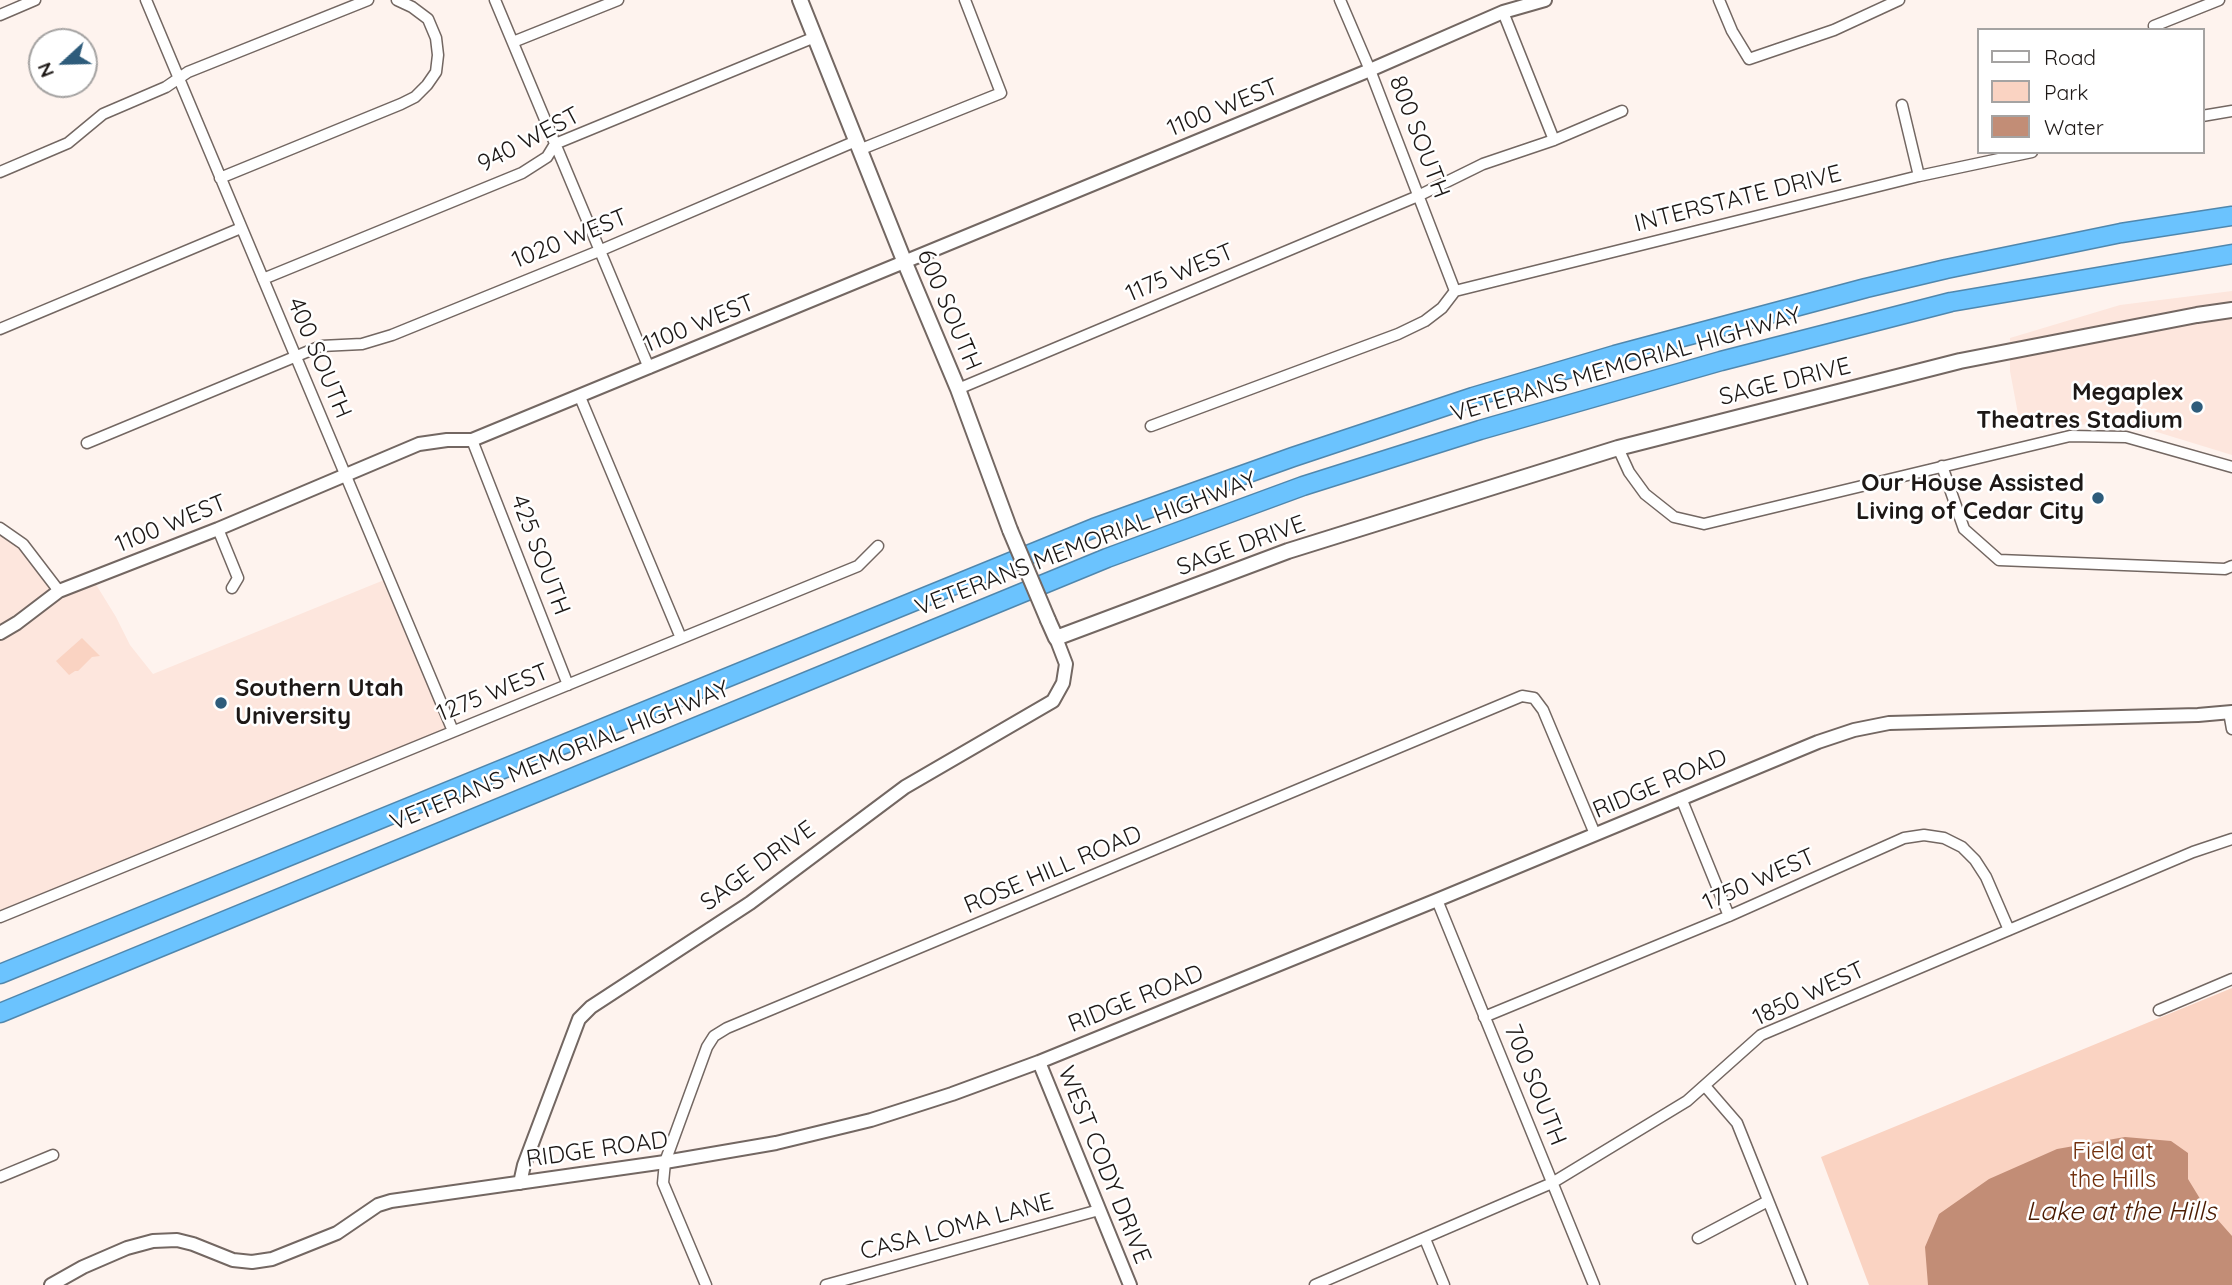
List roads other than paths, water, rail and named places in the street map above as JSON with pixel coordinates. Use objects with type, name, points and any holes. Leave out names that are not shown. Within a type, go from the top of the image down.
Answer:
[{"type":"highway","points":[[2121,233],[2140,224],[2232,207]]},
{"type":"highway","name":"VETERANS MEMORIAL HIGHWAY","points":[[0,974],[1094,528],[1293,457],[1473,397],[1615,355],[1866,288],[2121,233],[2232,216]]},
{"type":"highway","name":"VETERANS MEMORIAL HIGHWAY","points":[[0,1013],[1107,558],[1303,486],[1494,426],[1721,361],[1951,302],[2232,254]]},
{"type":"main road","name":"600 SOUTH","points":[[800,0],[958,389],[1010,530],[1056,638]]},
{"type":"main road","name":"SAGE DRIVE","points":[[1056,638],[1288,551],[1618,448],[1960,362],[2197,314],[2232,310]]},
{"type":"street","points":[[0,15],[35,0]]},
{"type":"street","name":"400 SOUTH","points":[[146,0],[453,731]]},
{"type":"street","points":[[0,172],[68,143],[103,114],[166,87],[190,71],[368,0]]},
{"type":"street","points":[[220,177],[415,97],[436,72],[436,38],[428,19],[412,6],[397,0]]},
{"type":"street","points":[[495,0],[649,368]]},
{"type":"street","points":[[513,42],[618,0]]},
{"type":"street","name":"1020 WEST","points":[[87,443],[321,346],[362,344],[392,335],[858,145],[1001,93],[965,0]]},
{"type":"street","name":"800 SOUTH","points":[[1340,0],[1370,70],[1455,291]]},
{"type":"street","name":"1100 WEST","points":[[0,633],[59,591],[218,529],[419,443],[472,440],[1370,70],[1503,12],[1545,0]]},
{"type":"street","points":[[1719,0],[1732,31],[1749,59],[1834,30],[1899,0]]},
{"type":"street","points":[[2154,28],[2219,0]]},
{"type":"street","points":[[1503,12],[1554,140]]},
{"type":"street","name":"940 WEST","points":[[263,279],[522,173],[547,157],[555,144],[815,37]]},
{"type":"street","points":[[1902,105],[1919,176]]},
{"type":"street","name":"1175 WEST","points":[[958,389],[1418,196],[1483,164],[1554,140],[1622,111]]},
{"type":"street","points":[[2204,116],[2232,111]]},
{"type":"street","name":"INTERSTATE DRIVE","points":[[1455,291],[1919,176],[2023,154]]},
{"type":"street","points":[[0,329],[242,228]]},
{"type":"street","points":[[1151,426],[1398,334],[1425,321],[1442,308],[1455,291]]},
{"type":"street","points":[[580,397],[681,638]]},
{"type":"street","points":[[1618,448],[1629,472],[1645,494],[1674,517],[1704,524],[2070,436],[2126,437],[2232,467]]},
{"type":"street","name":"425 SOUTH","points":[[472,440],[568,685]]},
{"type":"street","points":[[1942,466],[1964,529],[1999,560],[2225,569],[2232,566]]},
{"type":"street","points":[[0,528],[23,544],[59,591]]},
{"type":"street","points":[[218,529],[238,578],[232,588]]},
{"type":"street","name":"1275 WEST","points":[[0,917],[858,566],[878,546]]},
{"type":"street","name":"SAGE DRIVE","points":[[520,1182],[579,1019],[592,1007],[750,903],[905,787],[1053,701],[1063,683],[1066,664],[1056,638]]},
{"type":"street","name":"ROSE HILL ROAD","points":[[665,1162],[707,1048],[715,1036],[727,1028],[1522,696],[1534,698],[1543,710],[1595,834]]},
{"type":"street","points":[[2230,712],[2232,729]]},
{"type":"street","name":"RIDGE ROAD","points":[[51,1285],[83,1267],[153,1241],[177,1240],[233,1260],[252,1262],[272,1259],[337,1233],[378,1205],[391,1201],[665,1162],[776,1143],[871,1120],[1039,1062],[1818,742],[1854,730],[1889,723],[2230,712]]},
{"type":"street","points":[[1681,798],[1730,916]]},
{"type":"street","name":"1750 WEST","points":[[1484,1017],[1730,916],[1904,838],[1924,835],[1944,838],[1962,846],[1976,860],[1986,877],[2009,930]]},
{"type":"street","name":"1850 WEST","points":[[1315,1285],[1552,1183],[1687,1101],[1761,1035],[2193,852],[2232,839]]},
{"type":"street","name":"700 SOUTH","points":[[1437,900],[1594,1285]]},
{"type":"street","points":[[2159,1010],[2232,979]]},
{"type":"street","name":"WEST CODY DRIVE","points":[[1039,1062],[1130,1285]]},
{"type":"street","points":[[1705,1086],[1737,1123],[1802,1285]]},
{"type":"street","points":[[0,1177],[53,1155]]},
{"type":"street","points":[[665,1162],[663,1183],[706,1285]]},
{"type":"street","points":[[1698,1238],[1768,1201]]},
{"type":"street","name":"CASA LOMA LANE","points":[[826,1285],[1099,1210]]},
{"type":"street","points":[[1425,1239],[1444,1285]]},
{"type":"water","name":"Lake at the Hills","points":[[2125,1137],[2171,1141],[2188,1153],[2188,1179],[2202,1202],[2232,1236],[2232,1285],[1928,1285],[1925,1247],[1939,1214],[1989,1179],[2057,1149]]},
{"type":"place","name":"Megaplex Theatres Stadium","points":[[2197,407]]},
{"type":"place","name":"Our House Assisted Living of Cedar City","points":[[2098,498]]},
{"type":"place","name":"Southern Utah University","points":[[221,703]]},
{"type":"park label","name":"Field at the Hills","points":[[2113,1166]]}]
